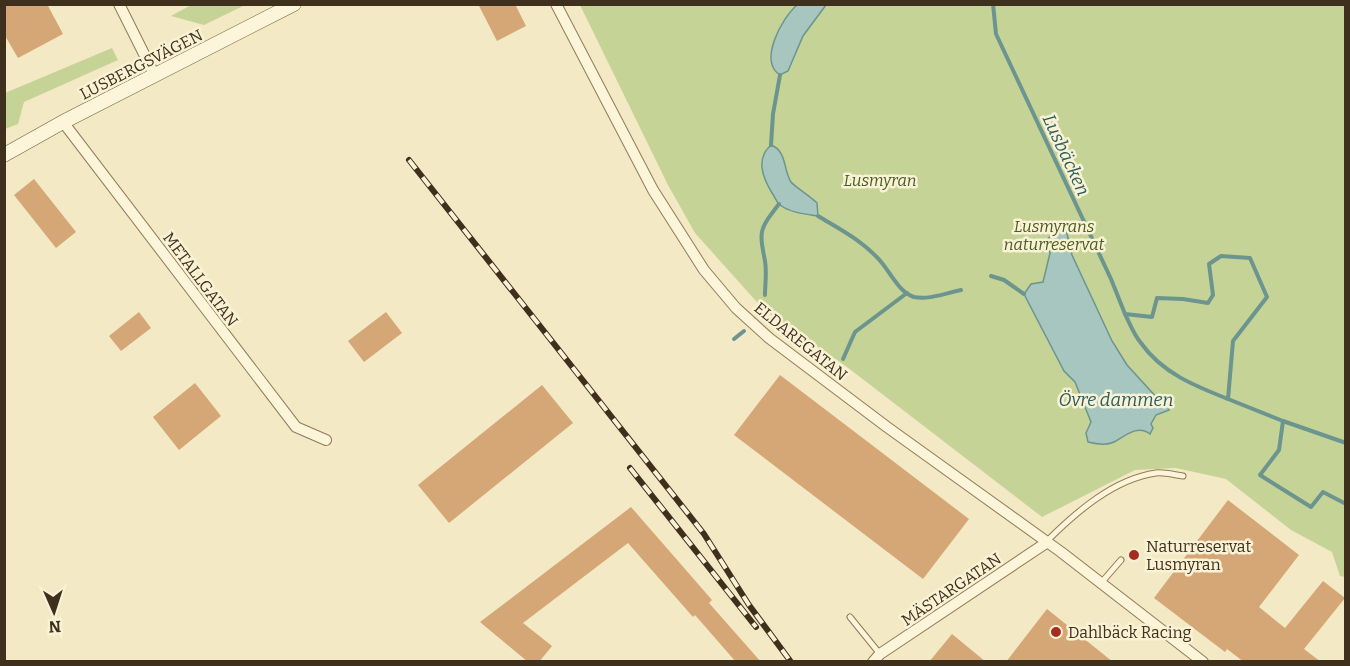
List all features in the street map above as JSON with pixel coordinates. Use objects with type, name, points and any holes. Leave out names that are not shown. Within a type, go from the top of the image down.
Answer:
[{"type":"street","name":"LUSBERGSVÄGEN","points":[[4,154],[294,4]]},
{"type":"street","name":"ELDAREGATAN","points":[[556,4],[652,190],[704,270],[736,308],[778,344],[887,427],[1101,583],[1203,662]]},
{"type":"street","points":[[122,6],[155,76]]},
{"type":"street","name":"METALLGATAN","points":[[63,122],[296,428],[327,440]]},
{"type":"street","name":"MÄSTARGATAN","points":[[876,658],[1046,543]]},
{"type":"lane","points":[[1046,543],[1076,514],[1130,480],[1157,473],[1183,476]]},
{"type":"lane","points":[[1101,583],[1121,560]]},
{"type":"lane","points":[[850,617],[876,658]]},
{"type":"green space","points":[[193,4],[245,5],[204,25],[171,16]]},
{"type":"green space","name":"Lusmyran","points":[[580,5],[1345,5],[1345,577],[1340,576],[1332,552],[1291,530],[1226,479],[1176,468],[1135,470],[1042,517],[847,367],[764,310],[695,233],[668,185]]},
{"type":"green space","points":[[112,48],[118,60],[24,102],[18,124],[5,129],[5,93]]},
{"type":"water","points":[[797,5],[826,5],[803,36],[788,71],[780,75],[774,69],[771,60],[772,50],[779,29]]},
{"type":"water","points":[[771,145],[780,151],[791,182],[817,203],[818,216],[793,211],[778,203],[762,169],[763,156]]},
{"type":"water","name":"Övre dammen","points":[[1064,221],[1072,255],[1112,341],[1127,365],[1159,400],[1164,397],[1169,410],[1156,415],[1151,424],[1153,428],[1150,434],[1141,430],[1127,434],[1111,443],[1088,442],[1086,433],[1091,422],[1075,382],[1064,371],[1024,294],[1031,284],[1043,282],[1050,253],[1046,241]]},
{"type":"building","points":[[4,4],[47,4],[63,34],[18,58],[4,34]]},
{"type":"building","points":[[478,4],[515,4],[526,26],[497,41]]},
{"type":"building","points":[[34,179],[76,232],[56,248],[14,195]]},
{"type":"building","points":[[139,312],[151,328],[121,351],[109,336]]},
{"type":"building","points":[[386,312],[402,333],[364,362],[348,341]]},
{"type":"building","points":[[780,375],[969,519],[923,579],[734,435]]},
{"type":"building","points":[[195,383],[221,416],[179,450],[153,417]]},
{"type":"building","points":[[542,385],[573,423],[449,523],[418,485]]},
{"type":"building","points":[[1228,500],[1299,555],[1259,607],[1285,628],[1323,581],[1345,598],[1304,649],[1321,662],[1244,662],[1227,649],[1225,652],[1154,598]]},
{"type":"building","points":[[631,507],[712,600],[709,603],[761,662],[736,662],[628,543],[523,623],[552,646],[539,662],[528,662],[480,622]]},
{"type":"building","points":[[1047,609],[1113,662],[1006,662]]},
{"type":"building","points":[[952,634],[986,662],[929,662]]},
{"type":"waterway","name":"Lusbäcken","points":[[993,4],[996,34],[1111,279],[1125,314],[1152,317],[1157,298],[1208,303],[1213,295],[1209,264],[1221,256],[1250,258],[1267,297],[1233,341],[1228,399],[1283,421],[1279,450],[1260,475],[1311,507],[1323,492],[1346,504]]},
{"type":"waterway","points":[[771,145],[773,114],[780,75]]},
{"type":"waterway","points":[[765,295],[766,270],[762,231],[779,204]]},
{"type":"waterway","points":[[818,216],[868,249],[909,295],[926,298],[961,290]]},
{"type":"waterway","points":[[991,276],[1004,280],[1024,294]]},
{"type":"waterway","points":[[843,359],[855,332],[907,293]]},
{"type":"waterway","name":"Lusbäcken","points":[[1125,314],[1134,333],[1159,363],[1180,377],[1228,399]]},
{"type":"waterway","points":[[734,339],[744,331]]},
{"type":"waterway","name":"Lusbäcken","points":[[1283,421],[1346,443]]},
{"type":"railway","points":[[409,160],[704,534],[749,605],[791,662]]},
{"type":"railway","points":[[630,468],[756,627]]},
{"type":"place","name":"Naturreservat Lusmyran","points":[[1134,555]]},
{"type":"place","name":"Dahlbäck Racing","points":[[1056,632]]},
{"type":"park label","name":"Lusmyrans naturreservat","points":[[1054,235]]}]
